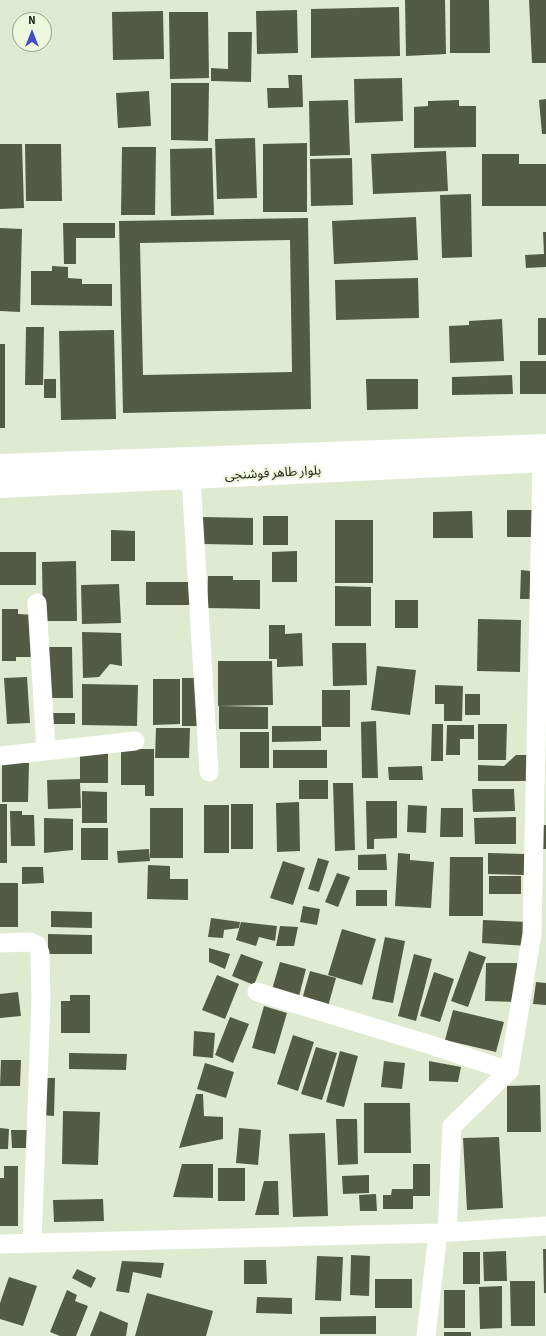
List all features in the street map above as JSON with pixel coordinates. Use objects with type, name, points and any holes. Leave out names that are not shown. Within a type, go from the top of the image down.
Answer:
[{"type":"street","name":"بلوار طاهر فوشنجی","points":[[0,465],[545,456]]},
{"type":"street","name":"بلوار طاهر فوشنجی","points":[[0,487],[191,478],[545,456]]},
{"type":"street","points":[[426,1336],[442,1233],[452,1126],[510,1071],[532,934],[545,456]]},
{"type":"street","points":[[191,478],[209,772]]},
{"type":"street","points":[[37,603],[46,751]]},
{"type":"street","points":[[0,756],[135,741]]},
{"type":"street","points":[[0,943],[30,942],[37,945],[40,953],[41,1000],[32,1243]]},
{"type":"street","points":[[257,992],[432,1045],[510,1071]]},
{"type":"street","points":[[0,1244],[442,1233],[546,1226]]},
{"type":"building","points":[[405,0],[445,0],[446,54],[406,56]]},
{"type":"building","points":[[450,0],[489,0],[490,53],[450,53]]},
{"type":"building","points":[[529,0],[546,0],[546,63],[532,63]]},
{"type":"building","points":[[399,7],[400,56],[311,58],[311,9]]},
{"type":"building","points":[[297,10],[298,53],[257,54],[256,11]]},
{"type":"building","points":[[163,11],[164,59],[113,60],[112,12]]},
{"type":"building","points":[[169,12],[208,12],[209,78],[170,79]]},
{"type":"building","points":[[228,32],[252,32],[251,82],[211,81],[211,68],[228,69]]},
{"type":"building","points":[[288,75],[302,75],[303,107],[268,108],[267,88],[289,88]]},
{"type":"building","points":[[402,78],[403,121],[355,123],[354,79]]},
{"type":"building","points":[[171,83],[209,83],[208,141],[171,140]]},
{"type":"building","points":[[149,91],[151,126],[118,128],[116,93]]},
{"type":"building","points":[[546,99],[546,134],[542,134],[539,100]]},
{"type":"building","points":[[348,100],[350,155],[310,156],[309,101]]},
{"type":"building","points":[[459,100],[459,106],[476,106],[476,147],[414,148],[414,107],[428,106],[428,101]]},
{"type":"building","points":[[255,138],[257,198],[217,199],[215,139]]},
{"type":"building","points":[[307,143],[307,212],[263,212],[263,144]]},
{"type":"building","points":[[0,144],[22,144],[24,208],[0,209]]},
{"type":"building","points":[[25,144],[61,144],[62,201],[26,201]]},
{"type":"building","points":[[122,147],[156,147],[155,215],[121,215]]},
{"type":"building","points":[[212,148],[214,215],[171,216],[170,149]]},
{"type":"building","points":[[446,151],[448,191],[373,194],[371,154]]},
{"type":"building","points":[[482,154],[519,154],[519,164],[546,164],[546,206],[482,206]]},
{"type":"building","points":[[352,158],[353,205],[311,206],[310,159]]},
{"type":"building","points":[[471,194],[472,257],[442,258],[440,195]]},
{"type":"building","points":[[416,217],[418,260],[334,264],[332,221]]},
{"type":"building","points":[[308,218],[311,409],[123,413],[119,221]],"holes":[[[290,240],[292,372],[143,375],[140,243]]]},
{"type":"building","points":[[63,223],[115,223],[115,238],[76,238],[76,264],[64,264]]},
{"type":"building","points":[[0,228],[22,229],[20,312],[0,311]]},
{"type":"building","points":[[543,232],[546,232],[546,267],[526,268],[525,255],[544,254]]},
{"type":"building","points":[[52,266],[68,267],[68,278],[82,279],[82,284],[112,284],[112,306],[31,305],[31,271],[52,271]]},
{"type":"building","points":[[418,278],[419,318],[336,320],[335,280]]},
{"type":"building","points":[[538,318],[546,318],[546,355],[538,355]]},
{"type":"building","points":[[502,319],[504,361],[450,363],[449,326],[469,325],[469,321]]},
{"type":"building","points":[[26,327],[44,327],[43,385],[25,385]]},
{"type":"building","points":[[114,330],[116,419],[61,420],[59,331]]},
{"type":"building","points":[[0,344],[5,344],[5,428],[0,428]]},
{"type":"building","points":[[520,361],[546,361],[546,394],[520,394]]},
{"type":"building","points":[[512,375],[513,394],[452,395],[452,377]]},
{"type":"building","points":[[44,379],[56,379],[56,398],[44,398]]},
{"type":"building","points":[[366,379],[418,379],[418,409],[367,410]]},
{"type":"building","points":[[507,510],[535,510],[535,537],[507,537]]},
{"type":"building","points":[[472,511],[473,538],[433,538],[433,512]]},
{"type":"building","points":[[263,516],[288,516],[288,545],[263,545]]},
{"type":"building","points":[[203,517],[253,518],[253,545],[203,544]]},
{"type":"building","points":[[335,520],[373,520],[373,583],[335,583]]},
{"type":"building","points":[[111,530],[135,531],[135,561],[111,561]]},
{"type":"building","points":[[297,551],[297,582],[272,582],[272,552]]},
{"type":"building","points":[[0,552],[36,552],[36,585],[0,585]]},
{"type":"building","points":[[76,561],[77,621],[43,621],[42,562]]},
{"type":"building","points":[[521,570],[530,571],[530,599],[520,599]]},
{"type":"building","points":[[208,576],[233,576],[233,580],[260,580],[260,609],[207,608]]},
{"type":"building","points":[[146,582],[191,582],[191,605],[146,605]]},
{"type":"building","points":[[119,584],[121,623],[82,624],[81,585]]},
{"type":"building","points":[[335,586],[371,587],[371,626],[335,626]]},
{"type":"building","points":[[395,600],[418,600],[418,628],[395,628]]},
{"type":"building","points":[[2,609],[18,609],[18,614],[35,615],[34,657],[16,657],[16,661],[2,661]]},
{"type":"building","points":[[478,619],[521,620],[520,672],[477,671]]},
{"type":"building","points":[[269,625],[285,625],[285,634],[302,633],[303,666],[277,667],[277,659],[269,659]]},
{"type":"building","points":[[82,632],[121,633],[122,666],[110,664],[99,677],[83,678]]},
{"type":"building","points":[[332,643],[366,643],[367,685],[333,686]]},
{"type":"building","points":[[43,647],[72,647],[73,698],[43,698]]},
{"type":"building","points":[[218,661],[272,661],[273,705],[218,706]]},
{"type":"building","points":[[377,666],[416,670],[410,715],[371,710]]},
{"type":"building","points":[[27,677],[30,723],[7,724],[4,678]]},
{"type":"building","points":[[182,678],[200,678],[200,726],[182,726]]},
{"type":"building","points":[[153,679],[180,679],[180,724],[153,725]]},
{"type":"building","points":[[82,684],[138,685],[137,726],[82,725]]},
{"type":"building","points":[[435,685],[463,686],[462,721],[444,721],[444,704],[435,704]]},
{"type":"building","points":[[322,690],[350,690],[350,727],[322,727]]},
{"type":"building","points":[[465,694],[480,694],[480,715],[465,715]]},
{"type":"building","points":[[219,706],[268,707],[268,729],[219,729]]},
{"type":"building","points":[[48,713],[75,713],[75,724],[48,724]]},
{"type":"building","points":[[376,721],[378,778],[362,778],[361,722]]},
{"type":"building","points":[[432,724],[443,724],[443,761],[431,761]]},
{"type":"building","points":[[478,724],[507,724],[506,760],[478,760]]},
{"type":"building","points":[[447,725],[474,725],[474,739],[460,739],[460,755],[446,755]]},
{"type":"building","points":[[272,726],[321,726],[321,741],[272,742]]},
{"type":"building","points":[[156,728],[190,728],[189,758],[155,758]]},
{"type":"building","points":[[240,732],[269,732],[269,768],[240,768]]},
{"type":"building","points":[[121,749],[154,749],[154,796],[145,796],[145,785],[121,785]]},
{"type":"building","points":[[273,750],[327,750],[327,768],[273,768]]},
{"type":"building","points":[[80,753],[108,753],[108,783],[80,783],[81,808],[48,809],[47,780],[80,779]]},
{"type":"building","points":[[516,755],[533,755],[532,781],[478,781],[478,765],[504,766]]},
{"type":"building","points":[[2,763],[29,763],[28,802],[2,802]]},
{"type":"building","points":[[422,766],[423,780],[389,780],[388,767]]},
{"type":"building","points":[[299,780],[328,780],[328,799],[299,799]]},
{"type":"building","points":[[333,783],[353,783],[355,850],[335,851]]},
{"type":"building","points":[[472,789],[514,789],[515,811],[473,812]]},
{"type":"building","points":[[82,791],[107,792],[107,823],[82,823]]},
{"type":"building","points":[[366,801],[397,801],[397,838],[374,839],[374,849],[367,849]]},
{"type":"building","points":[[299,802],[300,851],[277,852],[276,803]]},
{"type":"building","points":[[0,804],[7,804],[7,863],[0,863]]},
{"type":"building","points":[[231,804],[253,804],[253,849],[231,849]]},
{"type":"building","points":[[204,805],[229,805],[229,853],[204,853]]},
{"type":"building","points":[[408,805],[427,806],[426,833],[407,832]]},
{"type":"building","points":[[150,808],[183,808],[183,858],[150,858]]},
{"type":"building","points":[[441,808],[463,808],[463,837],[440,837]]},
{"type":"building","points":[[10,811],[22,811],[22,815],[34,815],[35,846],[11,846]]},
{"type":"building","points":[[516,817],[516,844],[475,844],[474,818]]},
{"type":"building","points":[[44,818],[73,819],[73,850],[44,853]]},
{"type":"building","points":[[538,825],[546,825],[546,849],[538,849]]},
{"type":"building","points":[[81,828],[108,828],[108,860],[81,860]]},
{"type":"building","points":[[149,849],[150,861],[118,863],[117,851]]},
{"type":"building","points":[[398,853],[410,854],[410,860],[434,862],[431,908],[395,906]]},
{"type":"building","points":[[488,853],[525,854],[524,875],[488,874]]},
{"type":"building","points":[[386,854],[387,870],[358,870],[358,855]]},
{"type":"building","points":[[450,857],[483,857],[483,916],[449,916]]},
{"type":"building","points":[[318,858],[329,861],[319,892],[308,889]]},
{"type":"building","points":[[283,861],[305,868],[293,905],[270,898]]},
{"type":"building","points":[[148,865],[170,866],[170,879],[188,879],[188,900],[147,899]]},
{"type":"building","points":[[22,867],[43,867],[44,883],[22,884]]},
{"type":"building","points":[[337,873],[350,877],[338,907],[325,902]]},
{"type":"building","points":[[489,876],[521,876],[521,894],[489,894]]},
{"type":"building","points":[[0,883],[18,883],[18,927],[0,927]]},
{"type":"building","points":[[356,890],[387,890],[387,906],[356,906]]},
{"type":"building","points":[[303,906],[320,909],[317,925],[300,922]]},
{"type":"building","points":[[51,911],[92,912],[92,928],[51,927]]},
{"type":"building","points":[[211,918],[240,922],[239,928],[224,930],[223,938],[208,937]]},
{"type":"building","points":[[483,920],[528,922],[527,946],[482,943]]},
{"type":"building","points":[[241,922],[277,926],[275,941],[259,937],[256,946],[236,940]]},
{"type":"building","points":[[280,926],[298,927],[294,946],[276,946]]},
{"type":"building","points":[[342,929],[376,939],[362,985],[328,975]]},
{"type":"building","points":[[48,934],[92,935],[92,954],[48,954]]},
{"type":"building","points":[[385,937],[405,941],[393,1003],[372,999]]},
{"type":"building","points":[[209,948],[230,954],[225,969],[209,962]]},
{"type":"building","points":[[469,951],[486,957],[468,1007],[451,1001]]},
{"type":"building","points":[[241,954],[263,962],[254,985],[232,976]]},
{"type":"building","points":[[414,954],[432,959],[416,1021],[398,1016]]},
{"type":"building","points":[[280,962],[306,969],[298,1000],[271,993]]},
{"type":"building","points":[[486,963],[517,963],[517,1002],[485,1001]]},
{"type":"building","points":[[310,971],[336,978],[327,1010],[301,1003]]},
{"type":"building","points":[[434,972],[454,979],[440,1022],[420,1016]]},
{"type":"building","points":[[217,975],[239,984],[225,1019],[202,1010]]},
{"type":"building","points":[[536,982],[546,983],[546,1005],[533,1004]]},
{"type":"building","points":[[18,992],[21,1016],[0,1018],[0,994]]},
{"type":"building","points":[[70,995],[90,995],[90,1033],[61,1033],[61,1001],[70,1001]]},
{"type":"building","points":[[264,1006],[287,1013],[275,1054],[252,1048]]},
{"type":"building","points":[[453,1010],[504,1022],[496,1052],[445,1040]]},
{"type":"building","points":[[230,1017],[249,1024],[233,1063],[215,1055]]},
{"type":"building","points":[[194,1031],[215,1033],[213,1058],[193,1056]]},
{"type":"building","points":[[293,1035],[314,1042],[298,1091],[277,1084]]},
{"type":"building","points":[[316,1047],[337,1053],[322,1100],[301,1094]]},
{"type":"building","points":[[340,1051],[358,1056],[344,1107],[326,1102]]},
{"type":"building","points":[[69,1053],[127,1054],[126,1070],[69,1069]]},
{"type":"building","points":[[1,1060],[21,1060],[20,1086],[0,1086]]},
{"type":"building","points":[[384,1061],[405,1063],[402,1089],[381,1087]]},
{"type":"building","points":[[429,1061],[461,1067],[458,1082],[429,1081]]},
{"type":"building","points":[[205,1063],[234,1072],[226,1098],[197,1089]]},
{"type":"building","points":[[41,1078],[55,1078],[54,1116],[40,1115]]},
{"type":"building","points":[[540,1085],[541,1132],[507,1132],[507,1086]]},
{"type":"building","points":[[196,1094],[203,1094],[204,1116],[223,1117],[223,1139],[179,1148]]},
{"type":"building","points":[[364,1103],[410,1103],[411,1153],[364,1153]]},
{"type":"building","points":[[63,1111],[100,1112],[98,1165],[62,1164]]},
{"type":"building","points":[[336,1119],[357,1119],[358,1164],[338,1165]]},
{"type":"building","points":[[0,1128],[9,1129],[8,1149],[0,1149]]},
{"type":"building","points":[[239,1128],[261,1130],[258,1165],[236,1163]]},
{"type":"building","points":[[11,1130],[27,1130],[27,1148],[12,1148]]},
{"type":"building","points":[[325,1133],[328,1216],[293,1217],[289,1134]]},
{"type":"building","points":[[499,1137],[503,1208],[467,1210],[463,1138]]},
{"type":"building","points":[[182,1164],[213,1164],[213,1198],[173,1197]]},
{"type":"building","points":[[413,1164],[430,1164],[430,1196],[413,1196],[413,1209],[383,1209],[383,1195],[391,1195],[392,1189],[413,1189]]},
{"type":"building","points":[[4,1166],[18,1166],[18,1226],[0,1226],[0,1178],[4,1178]]},
{"type":"building","points":[[218,1168],[245,1168],[245,1201],[218,1201]]},
{"type":"building","points":[[369,1175],[369,1193],[343,1194],[342,1176]]},
{"type":"building","points":[[264,1181],[278,1181],[279,1215],[255,1215]]},
{"type":"building","points":[[376,1194],[377,1211],[360,1211],[359,1195]]},
{"type":"building","points":[[103,1199],[104,1221],[54,1222],[53,1200]]},
{"type":"building","points":[[543,1249],[546,1249],[546,1293],[544,1293]]},
{"type":"building","points":[[506,1251],[507,1281],[484,1281],[483,1252]]},
{"type":"building","points":[[463,1252],[480,1252],[480,1284],[463,1284]]},
{"type":"building","points":[[351,1255],[370,1256],[369,1296],[350,1295]]},
{"type":"building","points":[[317,1256],[343,1257],[341,1301],[315,1300]]},
{"type":"building","points":[[244,1260],[266,1260],[267,1284],[244,1284]]},
{"type":"building","points":[[122,1261],[164,1263],[161,1278],[133,1272],[129,1293],[116,1291]]},
{"type":"building","points":[[77,1269],[96,1278],[91,1288],[72,1278]]},
{"type":"building","points":[[9,1277],[37,1286],[23,1326],[0,1319],[0,1303]]},
{"type":"building","points":[[375,1279],[412,1279],[412,1308],[375,1308]]},
{"type":"building","points":[[510,1281],[535,1281],[535,1326],[511,1326]]},
{"type":"building","points":[[502,1286],[502,1328],[480,1329],[479,1287]]},
{"type":"building","points":[[67,1290],[77,1295],[75,1301],[88,1306],[76,1336],[60,1336],[50,1332]]},
{"type":"building","points":[[444,1290],[465,1290],[465,1328],[444,1328]]},
{"type":"building","points":[[147,1293],[213,1311],[206,1336],[135,1336]]},
{"type":"building","points":[[257,1297],[292,1298],[292,1314],[256,1313]]},
{"type":"building","points":[[100,1311],[128,1323],[126,1336],[90,1336]]},
{"type":"building","points":[[376,1316],[376,1334],[320,1334],[320,1317]]},
{"type":"building","points":[[444,1332],[471,1332],[471,1336],[444,1336]]}]
